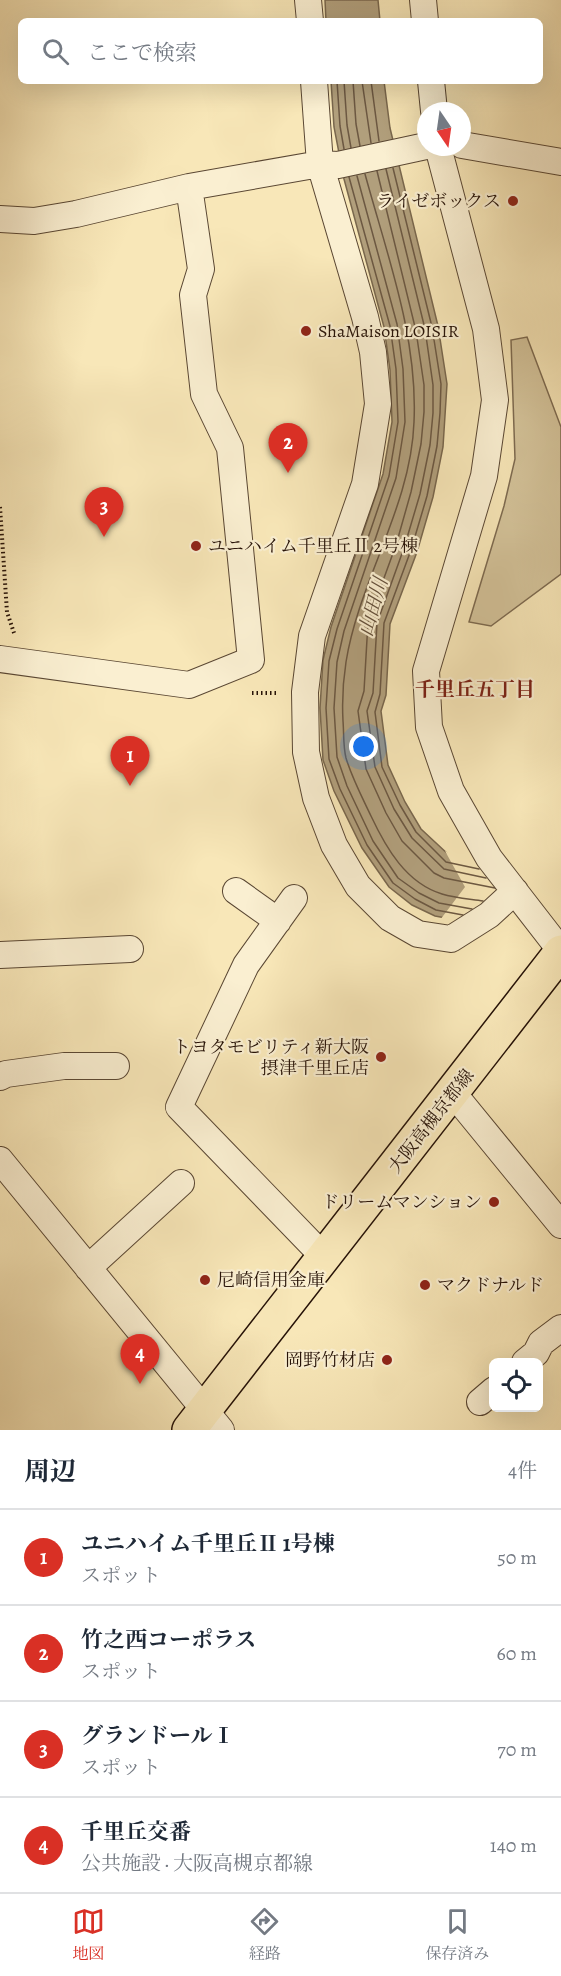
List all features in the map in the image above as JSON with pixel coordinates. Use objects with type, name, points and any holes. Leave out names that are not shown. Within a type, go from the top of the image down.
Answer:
[{"type":"main road","name":"大阪高槻京都線","points":[[205,1424],[325,1258],[560,954]]},
{"type":"street","points":[[308,0],[310,18]]},
{"type":"street","points":[[423,0],[425,18]]},
{"type":"street","points":[[315,84],[329,164],[373,352],[378,405],[365,484],[312,636],[305,692],[306,752],[320,808],[334,845],[358,886],[390,918],[418,934],[451,939],[489,915],[515,891]]},
{"type":"street","points":[[431,84],[433,102]]},
{"type":"street","points":[[0,219],[34,220],[76,214],[189,188],[417,147]]},
{"type":"street","points":[[471,147],[561,162]]},
{"type":"street","points":[[440,156],[486,329],[495,400],[484,476],[426,671],[429,727],[451,791],[489,858],[560,954]]},
{"type":"street","points":[[12,660],[189,685],[251,660],[230,448],[204,394],[193,295],[201,269],[189,188]]},
{"type":"street","points":[[236,891],[278,921]]},
{"type":"street","points":[[294,898],[246,965],[179,1107],[325,1258]]},
{"type":"street","points":[[0,955],[130,949]]},
{"type":"street","points":[[0,1077],[6,1074],[64,1066],[116,1066]]},
{"type":"street","points":[[453,1093],[561,1225]]},
{"type":"street","points":[[0,1160],[184,1383],[205,1424]]},
{"type":"street","points":[[88,1268],[181,1183]]},
{"type":"street","points":[[530,1358],[536,1353],[541,1343],[561,1328]]},
{"type":"path","points":[[0,507],[6,612],[12,660]]},
{"type":"shaded area","points":[[527,337],[561,427],[561,574],[491,626],[469,622],[504,506],[515,459],[511,340]]},
{"type":"water","points":[[325,0],[378,0],[380,18],[326,18]]},
{"type":"water","name":"山田川","points":[[331,84],[384,84],[390,128],[438,326],[447,384],[443,447],[433,497],[417,552],[390,624],[386,695],[381,711],[388,765],[405,802],[421,829],[450,856],[561,939],[435,916],[412,905],[389,887],[362,848],[334,791],[323,760],[320,708],[323,660],[331,627],[383,474],[392,422],[390,370],[384,327],[344,179],[334,127]]},
{"type":"pier","points":[[445,851],[561,876],[561,942],[440,920],[465,887]]},
{"type":"place","name":"ライゼボックス","points":[[513,201]]},
{"type":"place","name":"ShaMaison LOISIR","points":[[306,331]]},
{"type":"place","name":"竹之西コーポラス","points":[[288,473]]},
{"type":"place","name":"グランドールⅠ","points":[[104,537]]},
{"type":"place","name":"ユニハイム千里丘Ⅱ 2号棟","points":[[196,546]]},
{"type":"place","name":"ユニハイム千里丘Ⅱ 1号棟","points":[[130,786]]},
{"type":"place","name":"トヨタモビリティ新大阪 摂津千里丘店","points":[[381,1057]]},
{"type":"place","name":"ドリームマンション","points":[[494,1202]]},
{"type":"place","name":"尼崎信用金庫","points":[[205,1280]]},
{"type":"place","name":"マクドナルド","points":[[425,1285]]},
{"type":"place","name":"岡野竹材店","points":[[387,1360]]},
{"type":"place","name":"千里丘交番","points":[[140,1384]]},
{"type":"district","name":"千里丘五丁目","points":[[475,689]]}]
